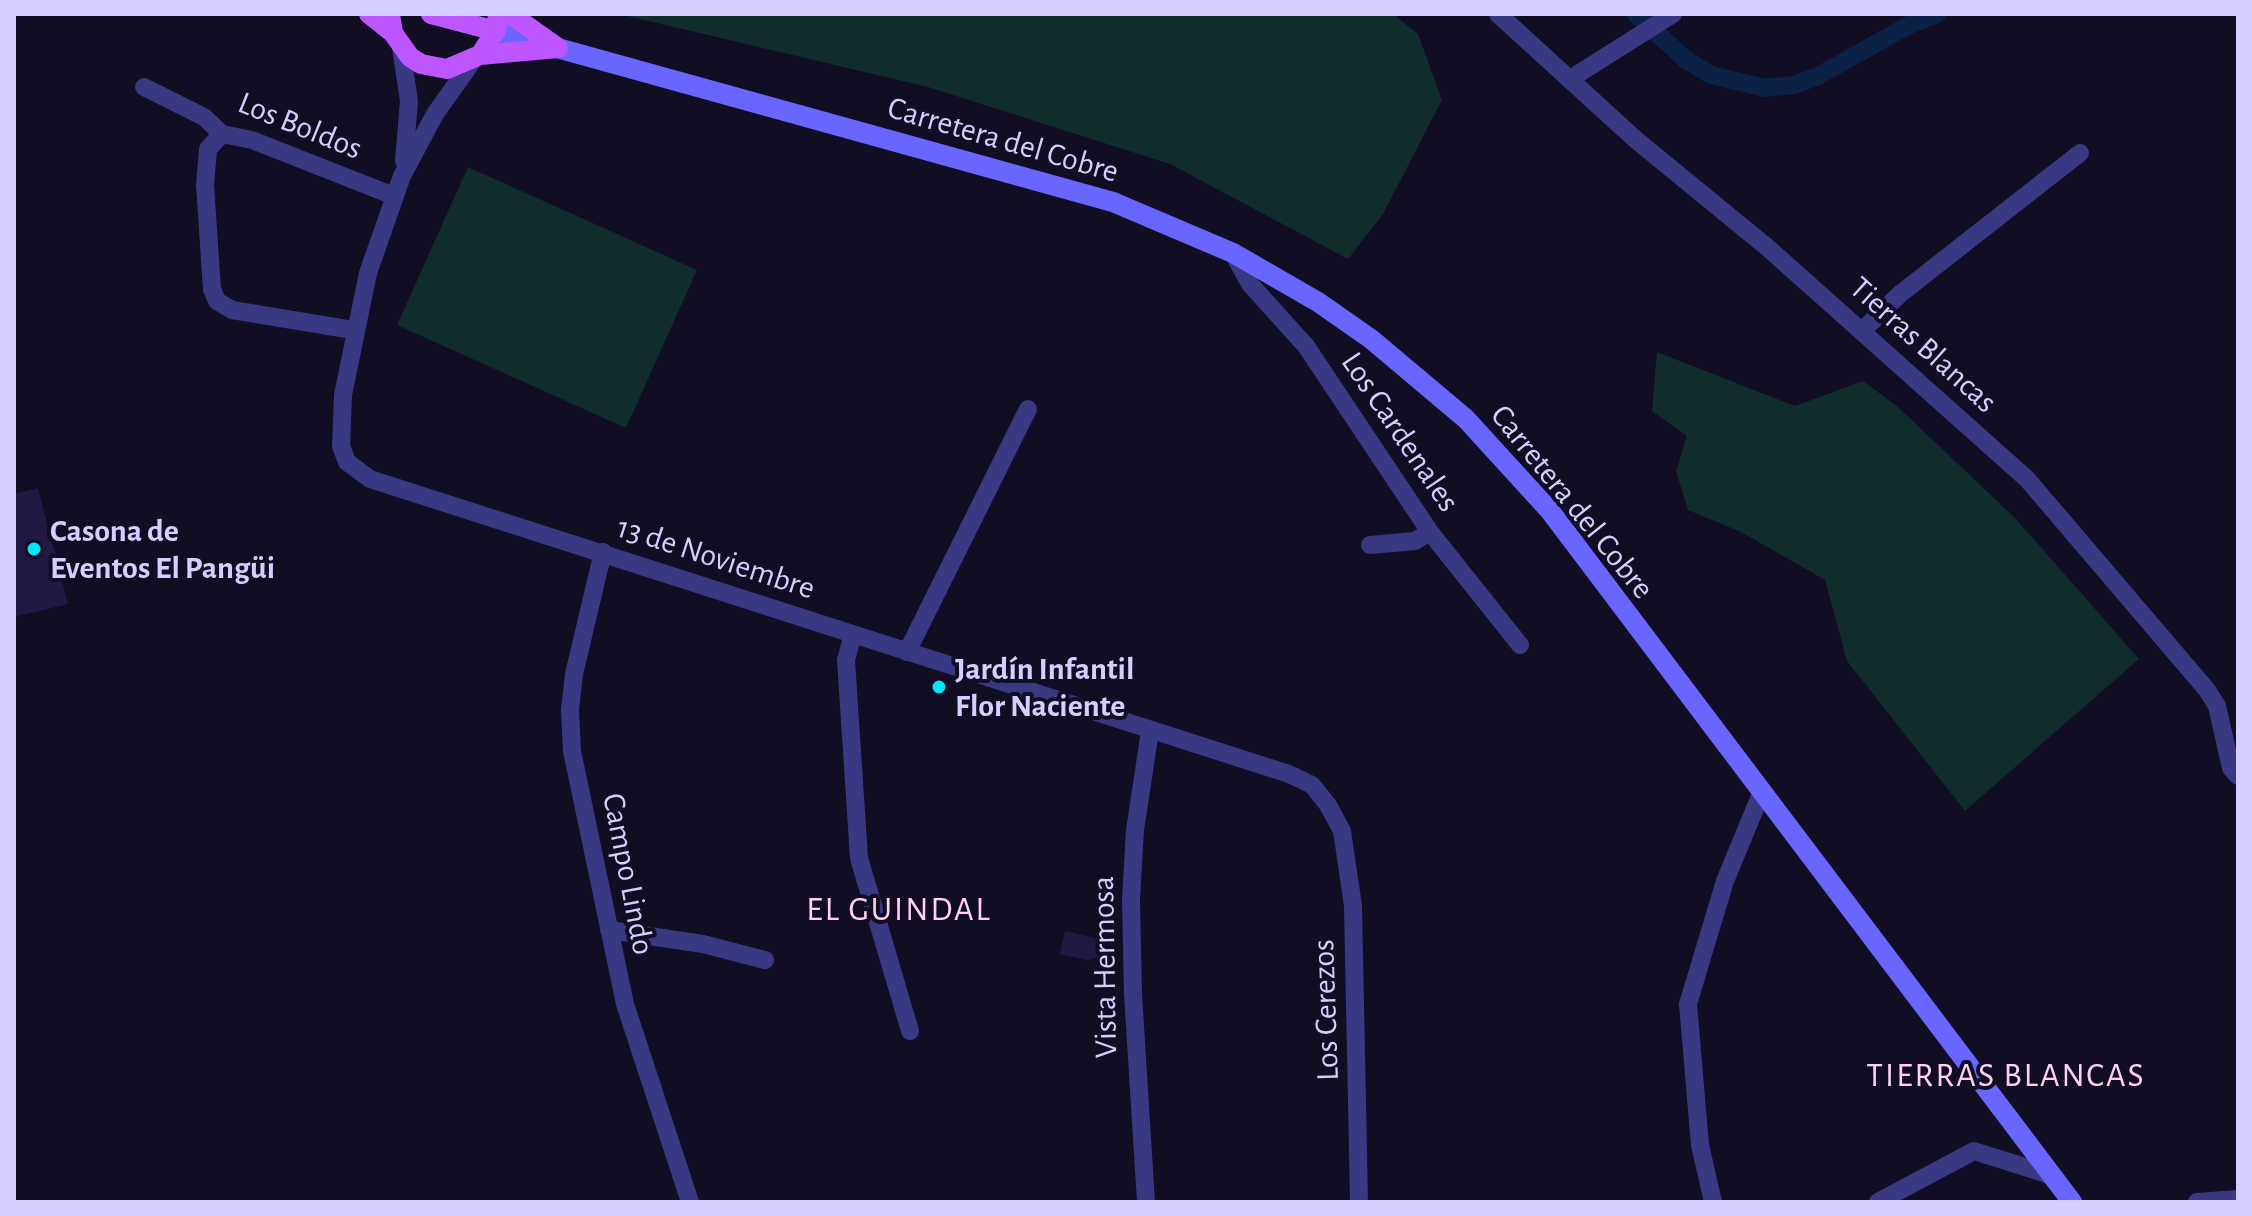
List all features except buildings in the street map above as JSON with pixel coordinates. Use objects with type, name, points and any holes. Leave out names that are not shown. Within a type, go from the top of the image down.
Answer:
[{"type":"main road","points":[[369,14],[395,32],[410,57],[434,68],[447,69],[476,58],[558,48]]},
{"type":"main road","points":[[510,14],[558,48]]},
{"type":"main road","name":"Carretera del Cobre","points":[[438,16],[497,22],[558,48],[1082,192],[1174,225],[1233,253],[1318,302],[1371,339],[1443,398],[1488,441],[1550,511],[2072,1202]]},
{"type":"main road","points":[[476,58],[497,22]]},
{"type":"street","name":"Tierras Blancas","points":[[1498,14],[2027,479],[2168,643],[2217,706],[2225,751],[2231,768],[2238,776]]},
{"type":"street","points":[[1570,79],[1666,18]]},
{"type":"street","name":"13 de Noviembre","points":[[395,32],[409,101],[402,176]]},
{"type":"street","name":"13 de Noviembre","points":[[476,58],[435,114],[402,176],[368,273],[353,330],[340,437],[343,455],[353,469],[370,479],[1303,780],[1321,794],[1336,819]]},
{"type":"street","name":"Los Boldos","points":[[144,87],[204,117],[222,134],[252,140],[394,196]]},
{"type":"street","points":[[222,134],[208,149],[205,185],[212,289],[217,301],[232,310],[353,330]]},
{"type":"street","points":[[1862,331],[1900,294],[2080,153]]},
{"type":"street","name":"Los Cardenales","points":[[1233,253],[1250,284],[1306,346],[1430,532],[1520,645]]},
{"type":"street","points":[[907,652],[1028,409]]},
{"type":"street","points":[[1370,545],[1415,541],[1430,532]]},
{"type":"street","name":"Campo Lindo","points":[[603,552],[574,674],[570,710],[572,751],[625,1004],[690,1202]]},
{"type":"street","points":[[853,634],[846,660],[859,858],[910,1031]]},
{"type":"street","name":"Vista Hermosa","points":[[1146,1202],[1133,994],[1131,899],[1135,830],[1150,731]]},
{"type":"street","points":[[1713,1202],[1700,1145],[1688,1004],[1725,881],[1761,794]]},
{"type":"street","name":"Los Cerezos","points":[[1336,819],[1346,849],[1353,906],[1359,1202]]},
{"type":"street","points":[[609,930],[703,944],[765,960]]},
{"type":"street","points":[[1878,1202],[1974,1151],[2050,1175]]},
{"type":"street","points":[[2197,1202],[2238,1199]]},
{"type":"green space","points":[[619,14],[1393,14],[1418,34],[1442,100],[1383,214],[1348,259],[1170,164],[928,87]]},
{"type":"green space","points":[[468,167],[697,270],[626,428],[397,325]]},
{"type":"green space","points":[[1657,352],[1795,406],[1863,381],[1898,407],[2016,519],[2139,659],[1965,811],[1847,661],[1825,580],[1741,532],[1688,510],[1676,471],[1687,436],[1652,411]]},
{"type":"waterway","points":[[1636,14],[1685,59],[1711,75],[1765,88],[1794,85],[1818,76],[1909,25],[1937,14]]},
{"type":"place","name":"Casona de Eventos El Pangüi","points":[[34,549]]},
{"type":"place","name":"Jardín Infantil Flor Naciente","points":[[939,687]]},
{"type":"district","name":"EL GUINDAL","points":[[899,910]]},
{"type":"district","name":"TIERRAS BLANCAS","points":[[2006,1076]]}]
